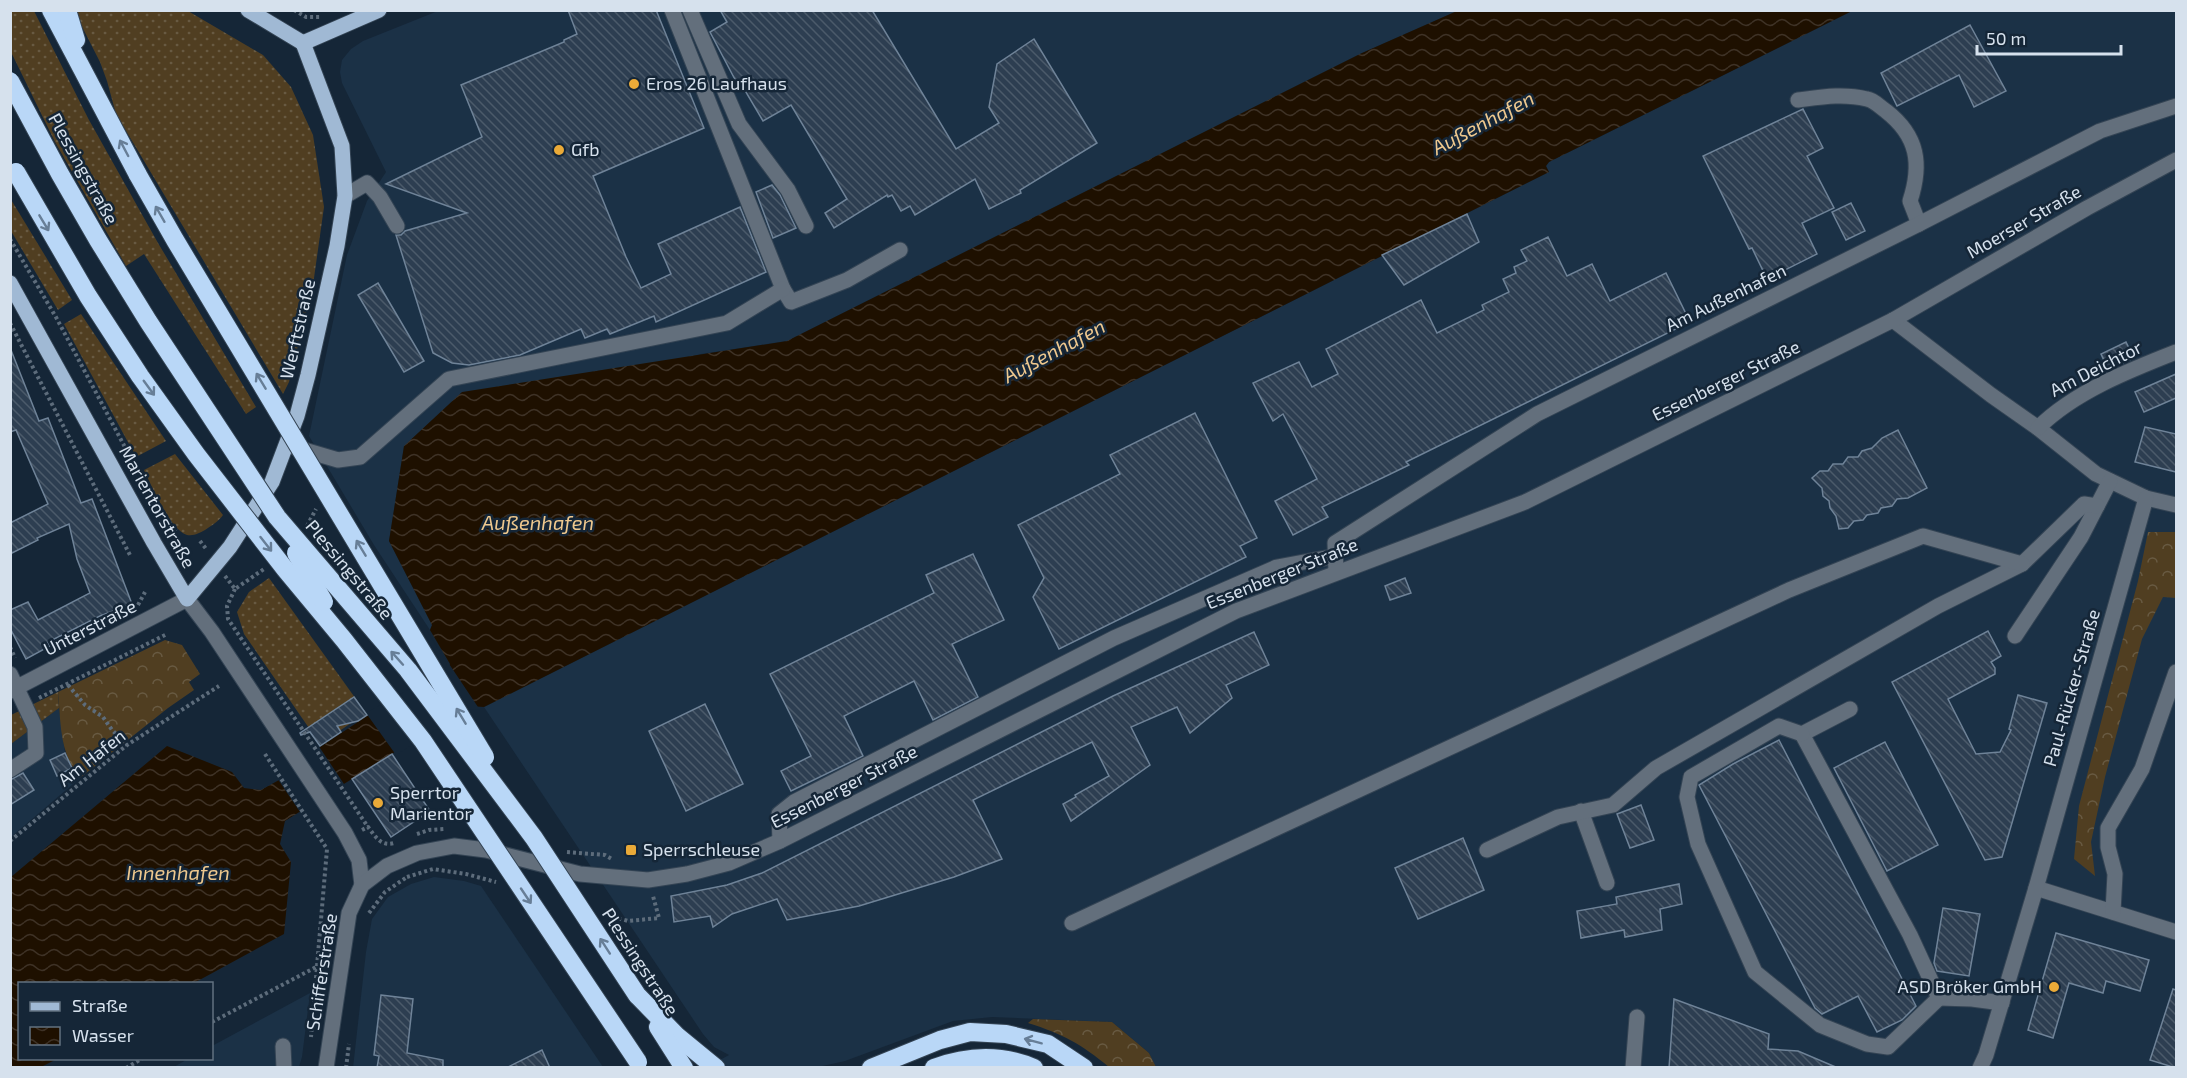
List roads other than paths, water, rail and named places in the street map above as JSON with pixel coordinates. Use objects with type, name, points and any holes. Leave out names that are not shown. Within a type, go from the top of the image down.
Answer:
[{"type":"highway","points":[[51,10],[91,88],[175,240],[534,838]]},
{"type":"highway","points":[[67,10],[91,88]]},
{"type":"highway","name":"Plessingstraße","points":[[10,81],[104,250],[276,517],[408,670],[534,838],[684,1068]]},
{"type":"highway","points":[[13,168],[88,296],[140,376],[196,454],[271,551],[423,741],[639,1066]]},
{"type":"highway","points":[[276,517],[344,640]]},
{"type":"highway","points":[[637,995],[677,1036],[716,1068]]},
{"type":"highway","points":[[871,1068],[930,1044],[970,1032],[1006,1034],[1048,1044],[1084,1068]]},
{"type":"highway","points":[[934,1068],[955,1060],[983,1057],[1022,1063],[1034,1068]]},
{"type":"main road","points":[[248,10],[303,43],[379,10]]},
{"type":"main road","name":"Werftstraße","points":[[187,599],[217,565],[272,482],[308,375],[337,246],[345,196],[342,146],[303,43]]},
{"type":"main road","name":"Marientorstraße","points":[[10,283],[187,599]]},
{"type":"street","points":[[672,10],[783,289],[791,302],[847,280],[900,250]]},
{"type":"street","points":[[690,10],[739,124],[788,190],[806,226]]},
{"type":"street","points":[[1798,100],[1840,94],[1869,99],[1898,121],[1917,159],[1916,183],[1910,201],[1919,224]]},
{"type":"street","name":"Am Außenhafen","points":[[1336,556],[1335,543],[1537,414],[1919,224],[2100,131],[2176,105]]},
{"type":"street","name":"Moerser Straße","points":[[1893,320],[2087,208],[2176,160]]},
{"type":"street","points":[[345,196],[367,183],[380,197],[397,226]]},
{"type":"street","points":[[286,445],[338,460],[360,457],[449,379],[727,323],[783,289]]},
{"type":"street","points":[[1893,320],[2096,474],[2146,498],[2176,506]]},
{"type":"street","name":"Essenberger Straße","points":[[363,885],[387,866],[417,852],[454,846],[486,850],[580,874],[648,880],[687,874],[729,863],[780,841],[1236,611],[1525,502],[1893,320]]},
{"type":"street","name":"Am Deichtor","points":[[2038,428],[2054,413],[2078,398],[2133,369],[2176,352]]},
{"type":"street","points":[[2015,636],[2079,542],[2109,481]]},
{"type":"street","name":"Paul-Rücker-Straße","points":[[1980,1068],[1986,1055],[2036,888],[2146,498]]},
{"type":"street","points":[[1487,850],[1558,817],[1613,805],[1656,768],[1938,606],[2022,564],[2084,504],[2097,506]]},
{"type":"street","points":[[1072,923],[1789,590],[1923,536],[2022,564]]},
{"type":"street","points":[[780,841],[779,814],[805,797],[1114,638],[1277,567],[1336,556],[1336,572]]},
{"type":"street","name":"Unterstraße","points":[[12,684],[187,599]]},
{"type":"street","name":"Marientorstraße","points":[[187,599],[212,632],[344,831],[359,860],[363,885]]},
{"type":"street","points":[[2113,912],[2115,874],[2108,847],[2108,828],[2142,769],[2176,672]]},
{"type":"street","points":[[10,770],[36,753],[35,727],[12,684]]},
{"type":"street","points":[[1802,734],[1850,709]]},
{"type":"street","points":[[1939,998],[1910,935],[1802,734],[1779,726],[1690,777],[1687,797],[1698,844],[1755,972],[1820,1024],[1867,1044],[1888,1047],[1939,998],[2002,1003]]},
{"type":"street","points":[[1581,811],[1607,883]]},
{"type":"street","name":"Schifferstraße","points":[[326,1068],[349,913],[363,885]]},
{"type":"street","points":[[2036,888],[2176,932]]},
{"type":"street","points":[[1633,1068],[1636,1017]]},
{"type":"street","points":[[283,1046],[284,1068]]},
{"type":"water","name":"Außenhafen","points":[[1457,11],[1852,11],[1549,162],[1546,166],[1549,172],[484,707],[468,706],[285,821],[280,844],[291,862],[284,934],[196,982],[18,982],[18,1060],[55,1060],[41,1067],[11,1068],[11,877],[167,746],[232,772],[244,788],[261,790],[279,780],[320,747],[367,716],[447,672],[450,664],[430,630],[432,625],[389,541],[404,446],[462,392],[787,341],[1362,53]]},
{"type":"place","name":"Eros 26 Laufhaus","points":[[634,84]]},
{"type":"place","name":"Gfb","points":[[559,150]]},
{"type":"place","name":"Sperrtor Marientor","points":[[378,803]]},
{"type":"place","name":"Sperrschleuse","points":[[631,850]]},
{"type":"place","name":"ASD Bröker GmbH","points":[[2054,987]]},
{"type":"water label","name":"Innenhafen","points":[[178,873]]}]
